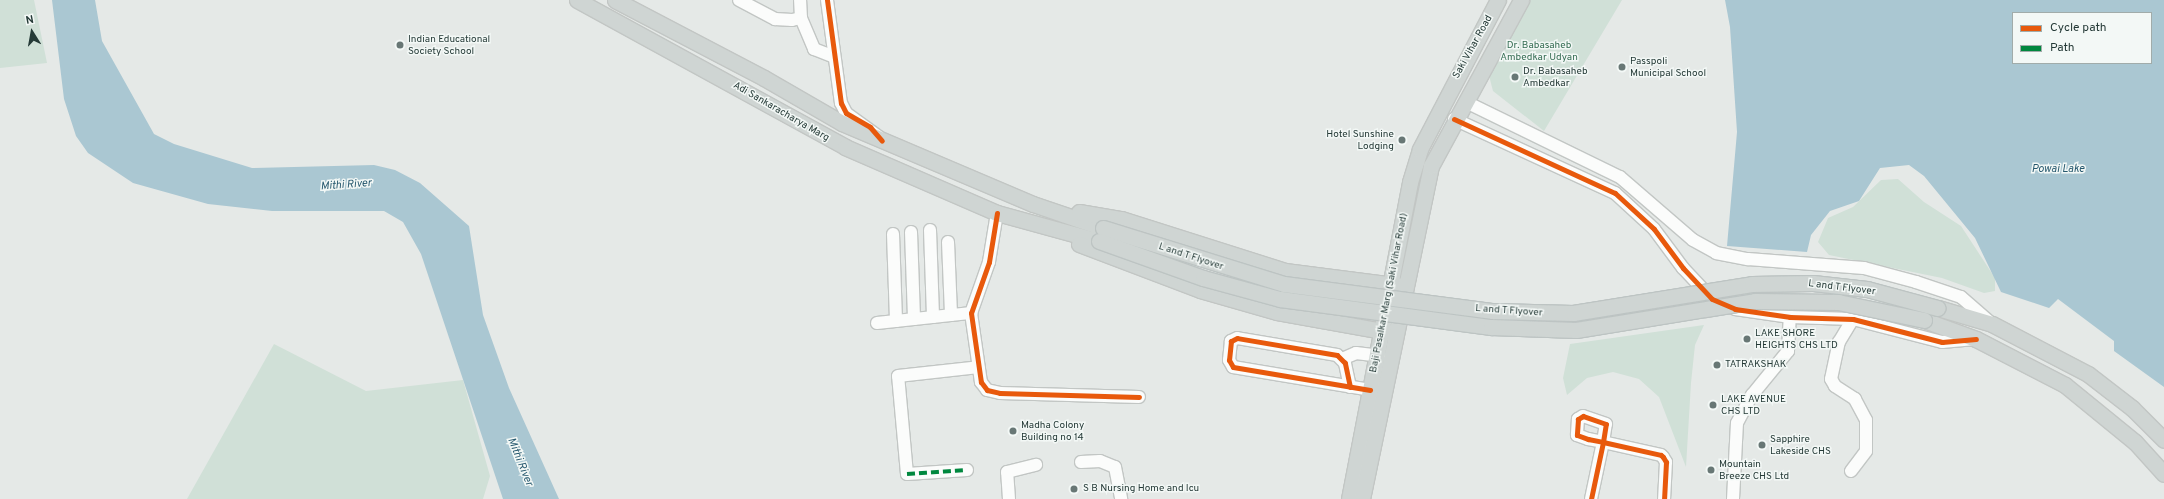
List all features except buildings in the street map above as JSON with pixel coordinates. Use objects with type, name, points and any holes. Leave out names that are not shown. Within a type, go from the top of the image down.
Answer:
[{"type":"main road","name":"Adi Sankaracharya Marg","points":[[577,0],[773,106],[806,128],[845,147],[997,213],[1061,230]]},
{"type":"main road","name":"Adi Sankaracharya Marg","points":[[615,0],[764,78],[816,111],[842,124],[1033,204]]},
{"type":"main road","points":[[1498,1],[1518,6]]},
{"type":"main road","name":"Saki Vihar Road","points":[[1447,94],[1498,1]]},
{"type":"main road","name":"Saki Vihar Road","points":[[1466,102],[1518,6]]},
{"type":"main road","points":[[1447,94],[1466,102]]},
{"type":"main road","name":"Baji Pasalkar Marg (Saki Vihar Road)","points":[[1399,285],[1410,182],[1420,149],[1447,94]]},
{"type":"main road","name":"Baji Pasalkar Marg (Saki Vihar Road)","points":[[1362,499],[1399,285],[1431,166],[1454,120],[1466,102]]},
{"type":"main road","points":[[1438,113],[1454,120]]},
{"type":"main road","points":[[1033,204],[1120,219],[1209,250],[1309,275],[1399,285]]},
{"type":"main road","name":"L and T Flyover","points":[[1033,204],[1202,278],[1280,299],[1491,327],[1576,330],[1755,301],[1838,302],[1924,320],[1976,339]]},
{"type":"main road","points":[[1061,230],[1081,245],[1200,290],[1302,316],[1390,333]]},
{"type":"main road","name":"L and T Flyover","points":[[1061,230],[1101,234],[1284,284],[1493,311],[1573,313],[1752,284],[1813,283],[1867,289],[1992,324]]},
{"type":"main road","points":[[1302,316],[1309,275]]},
{"type":"main road","points":[[1992,324],[2088,374],[2132,408],[2164,440]]},
{"type":"main road","name":"Baji Pasalkar Marg (Saki Vihar Road)","points":[[1349,499],[1378,356],[1390,333]]},
{"type":"main road","points":[[1976,339],[2065,385],[2135,442],[2164,474]]},
{"type":"street","points":[[739,0],[775,19],[801,18]]},
{"type":"street","points":[[800,0],[801,18],[814,49],[832,56]]},
{"type":"street","points":[[827,0],[832,56],[846,113],[870,127],[882,141]]},
{"type":"street","points":[[1466,102],[1620,177],[1693,240],[1716,252],[1748,259],[1864,268],[1916,282],[1961,297],[1992,324]]},
{"type":"street","points":[[1454,120],[1614,193],[1654,229],[1683,268],[1712,299],[1735,309],[1790,317],[1853,319],[1883,324],[1942,342],[1976,339]]},
{"type":"street","points":[[997,213],[989,262],[971,313],[981,382],[987,390],[1000,393],[1139,397]]},
{"type":"street","points":[[930,230],[933,317]]},
{"type":"street","points":[[911,232],[914,319]]},
{"type":"street","points":[[893,234],[896,321]]},
{"type":"street","points":[[948,242],[951,315]]},
{"type":"street","points":[[877,323],[971,313]]},
{"type":"street","points":[[1732,499],[1737,423],[1752,395],[1788,351],[1790,317]]},
{"type":"street","points":[[1851,471],[1866,451],[1866,420],[1855,399],[1835,386],[1831,379],[1839,342],[1853,319]]},
{"type":"street","points":[[1350,387],[1342,359],[1332,354],[1237,338],[1231,341],[1229,360],[1233,367],[1350,387],[1370,390]]},
{"type":"street","points":[[1342,359],[1356,353],[1378,356]]},
{"type":"street","points":[[967,470],[907,474],[898,376],[979,367]]},
{"type":"street","points":[[1591,499],[1602,447],[1663,457],[1666,462],[1664,499]]},
{"type":"street","points":[[1081,462],[1100,461],[1115,467],[1121,499]]},
{"type":"street","points":[[1009,499],[1007,472],[1036,465]]},
{"type":"green space","points":[[0,0],[34,0],[47,63],[0,68]]},
{"type":"green space","name":"Dr. Babasaheb Ambedkar Udyan","points":[[1517,0],[1622,0],[1544,131],[1493,91],[1485,60]]},
{"type":"green space","points":[[1898,179],[1924,202],[1961,226],[1995,278],[1995,291],[1984,293],[1942,278],[1829,255],[1818,242],[1828,218],[1853,207],[1881,180]]},
{"type":"green space","points":[[1704,325],[1695,345],[1686,467],[1659,397],[1639,379],[1613,372],[1587,378],[1567,395],[1563,378],[1570,344]]},
{"type":"green space","points":[[274,344],[366,391],[463,380],[490,476],[483,499],[187,499]]},
{"type":"water","name":"Mithi River","points":[[52,0],[95,0],[102,41],[154,134],[174,144],[252,168],[374,165],[395,170],[420,183],[469,226],[483,315],[509,388],[559,499],[503,499],[421,254],[403,222],[384,211],[272,211],[208,204],[133,183],[88,153],[76,136],[64,99]]},
{"type":"water","name":"Powai Lake","points":[[1725,0],[2164,0],[2164,387],[2114,351],[2114,341],[2058,299],[2049,308],[2001,292],[1975,238],[1924,176],[1909,165],[1880,168],[1859,201],[1830,211],[1811,235],[1807,252],[1727,246],[1737,132],[1730,27]]},
{"type":"marked path","points":[[907,474],[967,470]]},
{"type":"cycle path","points":[[827,0],[841,103],[846,113],[870,127],[882,141]]},
{"type":"cycle path","points":[[1454,119],[1615,193],[1654,229],[1683,268],[1712,299],[1735,309],[1790,317],[1853,319],[1942,342],[1976,339]]},
{"type":"cycle path","points":[[997,213],[989,262],[971,313],[981,382],[987,390],[1000,393],[1139,397]]},
{"type":"cycle path","points":[[1350,387],[1345,363],[1337,355],[1237,338],[1231,341],[1229,360],[1233,367],[1370,390]]},
{"type":"cycle path","points":[[1591,499],[1603,442],[1606,424],[1583,416],[1578,419],[1577,435],[1588,439],[1603,442],[1661,455],[1663,457],[1666,462],[1664,499]]},
{"type":"place","name":"Indian Educational Society School","points":[[400,45]]},
{"type":"place","name":"Passpoli Municipal School","points":[[1622,67]]},
{"type":"place","name":"Dr. Babasaheb Ambedkar","points":[[1515,77]]},
{"type":"place","name":"Hotel Sunshine Lodging","points":[[1402,140]]},
{"type":"place","name":"LAKE SHORE HEIGHTS CHS LTD","points":[[1747,339]]},
{"type":"place","name":"TATRAKSHAK","points":[[1717,365]]},
{"type":"place","name":"LAKE AVENUE CHS LTD","points":[[1713,405]]},
{"type":"place","name":"Madha Colony Building no 14","points":[[1013,431]]},
{"type":"place","name":"Sapphire Lakeside CHS","points":[[1762,445]]},
{"type":"place","name":"Mountain Breeze CHS Ltd","points":[[1711,470]]},
{"type":"place","name":"S B Nursing Home and Icu","points":[[1074,489]]}]
